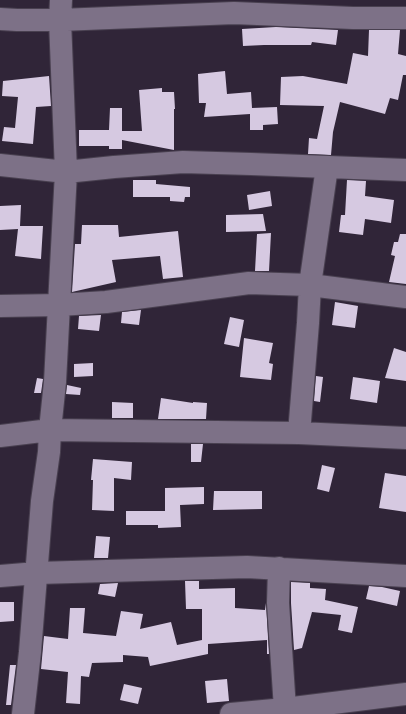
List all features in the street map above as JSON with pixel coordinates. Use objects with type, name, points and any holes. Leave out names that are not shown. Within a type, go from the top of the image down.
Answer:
[{"type":"street","points":[[0,19],[17,20],[61,10],[234,13],[353,9],[406,18]]},
{"type":"street","points":[[23,714],[30,652],[42,502],[56,382],[66,172],[61,10]]},
{"type":"street","points":[[0,165],[66,172],[183,162],[406,170]]},
{"type":"street","points":[[299,432],[310,285],[327,167]]},
{"type":"street","points":[[0,306],[59,305],[106,302],[249,284],[310,285],[406,297]]},
{"type":"street","points":[[0,436],[50,430],[299,432],[406,438]]},
{"type":"street","points":[[0,576],[37,573],[247,567],[406,576]]},
{"type":"street","points":[[279,568],[278,603],[286,710]]},
{"type":"street","points":[[231,714],[286,710],[406,694]]},
{"type":"building","points":[[276,27],[338,30],[336,45],[312,42],[311,45],[243,46],[242,29]]},
{"type":"building","points":[[369,30],[400,30],[398,54],[406,56],[406,75],[403,75],[398,100],[390,98],[385,114],[340,102],[333,132],[331,155],[308,154],[309,138],[317,139],[324,106],[280,105],[281,77],[303,76],[347,84],[353,53],[368,56]]},
{"type":"building","points":[[225,71],[227,94],[251,92],[252,108],[277,107],[278,124],[263,125],[263,130],[250,130],[250,114],[204,117],[206,103],[199,103],[198,74]]},
{"type":"building","points":[[49,76],[51,106],[36,107],[33,144],[2,141],[4,127],[15,128],[18,97],[2,96],[3,81]]},
{"type":"building","points":[[162,88],[162,92],[174,92],[174,150],[122,140],[122,149],[109,149],[109,146],[79,146],[79,130],[109,130],[110,108],[122,108],[122,131],[142,131],[139,90]]},
{"type":"building","points":[[133,180],[156,180],[156,184],[190,187],[190,197],[185,197],[184,202],[170,201],[170,197],[133,197]]},
{"type":"building","points":[[347,180],[366,181],[365,196],[394,200],[391,223],[365,219],[363,235],[339,232],[341,215],[345,215]]},
{"type":"building","points":[[270,191],[272,206],[249,210],[247,195]]},
{"type":"building","points":[[21,205],[20,226],[43,226],[41,259],[15,256],[18,229],[0,230],[0,206]]},
{"type":"building","points":[[263,214],[266,231],[226,232],[226,215]]},
{"type":"building","points":[[82,225],[118,225],[119,237],[178,231],[183,277],[163,279],[160,256],[112,260],[116,282],[72,292],[75,244],[81,244]]},
{"type":"building","points":[[271,233],[269,271],[255,271],[257,234]]},
{"type":"building","points":[[400,234],[406,234],[406,284],[389,282],[395,256],[391,255],[394,242],[398,242]]},
{"type":"building","points":[[335,302],[358,306],[355,328],[332,325]]},
{"type":"building","points":[[141,310],[139,325],[121,323],[122,312]]},
{"type":"building","points":[[101,315],[99,331],[78,329],[79,316]]},
{"type":"building","points":[[230,317],[244,320],[239,347],[224,344]]},
{"type":"building","points":[[244,338],[273,343],[269,363],[273,364],[271,380],[240,377]]},
{"type":"building","points":[[394,348],[406,352],[406,381],[385,378]]},
{"type":"building","points":[[93,363],[93,376],[74,377],[74,364]]},
{"type":"building","points":[[316,376],[323,377],[320,402],[314,401]]},
{"type":"building","points":[[353,377],[380,381],[377,403],[350,399]]},
{"type":"building","points":[[37,378],[43,379],[41,393],[34,393]]},
{"type":"building","points":[[67,385],[81,388],[80,395],[66,394]]},
{"type":"building","points":[[161,398],[193,403],[207,403],[206,419],[158,419]]},
{"type":"building","points":[[112,402],[133,403],[133,418],[112,418]]},
{"type":"building","points":[[191,444],[203,444],[201,462],[191,462]]},
{"type":"building","points":[[93,459],[132,462],[131,480],[114,478],[114,511],[92,510],[93,480],[91,480]]},
{"type":"building","points":[[322,465],[335,468],[329,492],[317,489]]},
{"type":"building","points":[[385,473],[406,476],[406,512],[379,508]]},
{"type":"building","points":[[204,487],[204,504],[180,505],[181,527],[158,528],[158,525],[126,525],[126,511],[165,511],[165,488]]},
{"type":"building","points":[[214,491],[262,491],[262,509],[213,510]]},
{"type":"building","points":[[96,536],[110,537],[108,558],[94,558]]},
{"type":"building","points":[[185,581],[199,581],[199,589],[235,588],[235,608],[265,610],[266,603],[269,654],[267,654],[267,640],[208,644],[208,654],[150,666],[148,657],[123,655],[123,662],[92,663],[89,677],[81,676],[80,704],[66,703],[68,672],[41,669],[44,636],[68,639],[70,608],[85,608],[83,633],[116,636],[121,611],[143,614],[140,629],[171,622],[177,645],[202,640],[202,609],[186,609]]},
{"type":"building","points":[[291,582],[310,583],[310,588],[326,589],[325,600],[358,607],[352,633],[338,630],[341,615],[312,612],[302,648],[294,650]]},
{"type":"building","points":[[118,583],[115,597],[98,594],[100,584]]},
{"type":"building","points":[[369,586],[400,591],[397,606],[366,599]]},
{"type":"building","points":[[0,602],[14,602],[14,621],[0,622]]},
{"type":"building","points":[[10,665],[16,665],[11,705],[6,705]]},
{"type":"building","points":[[227,679],[229,701],[207,703],[205,681]]},
{"type":"building","points":[[124,684],[142,688],[138,704],[120,700]]}]
